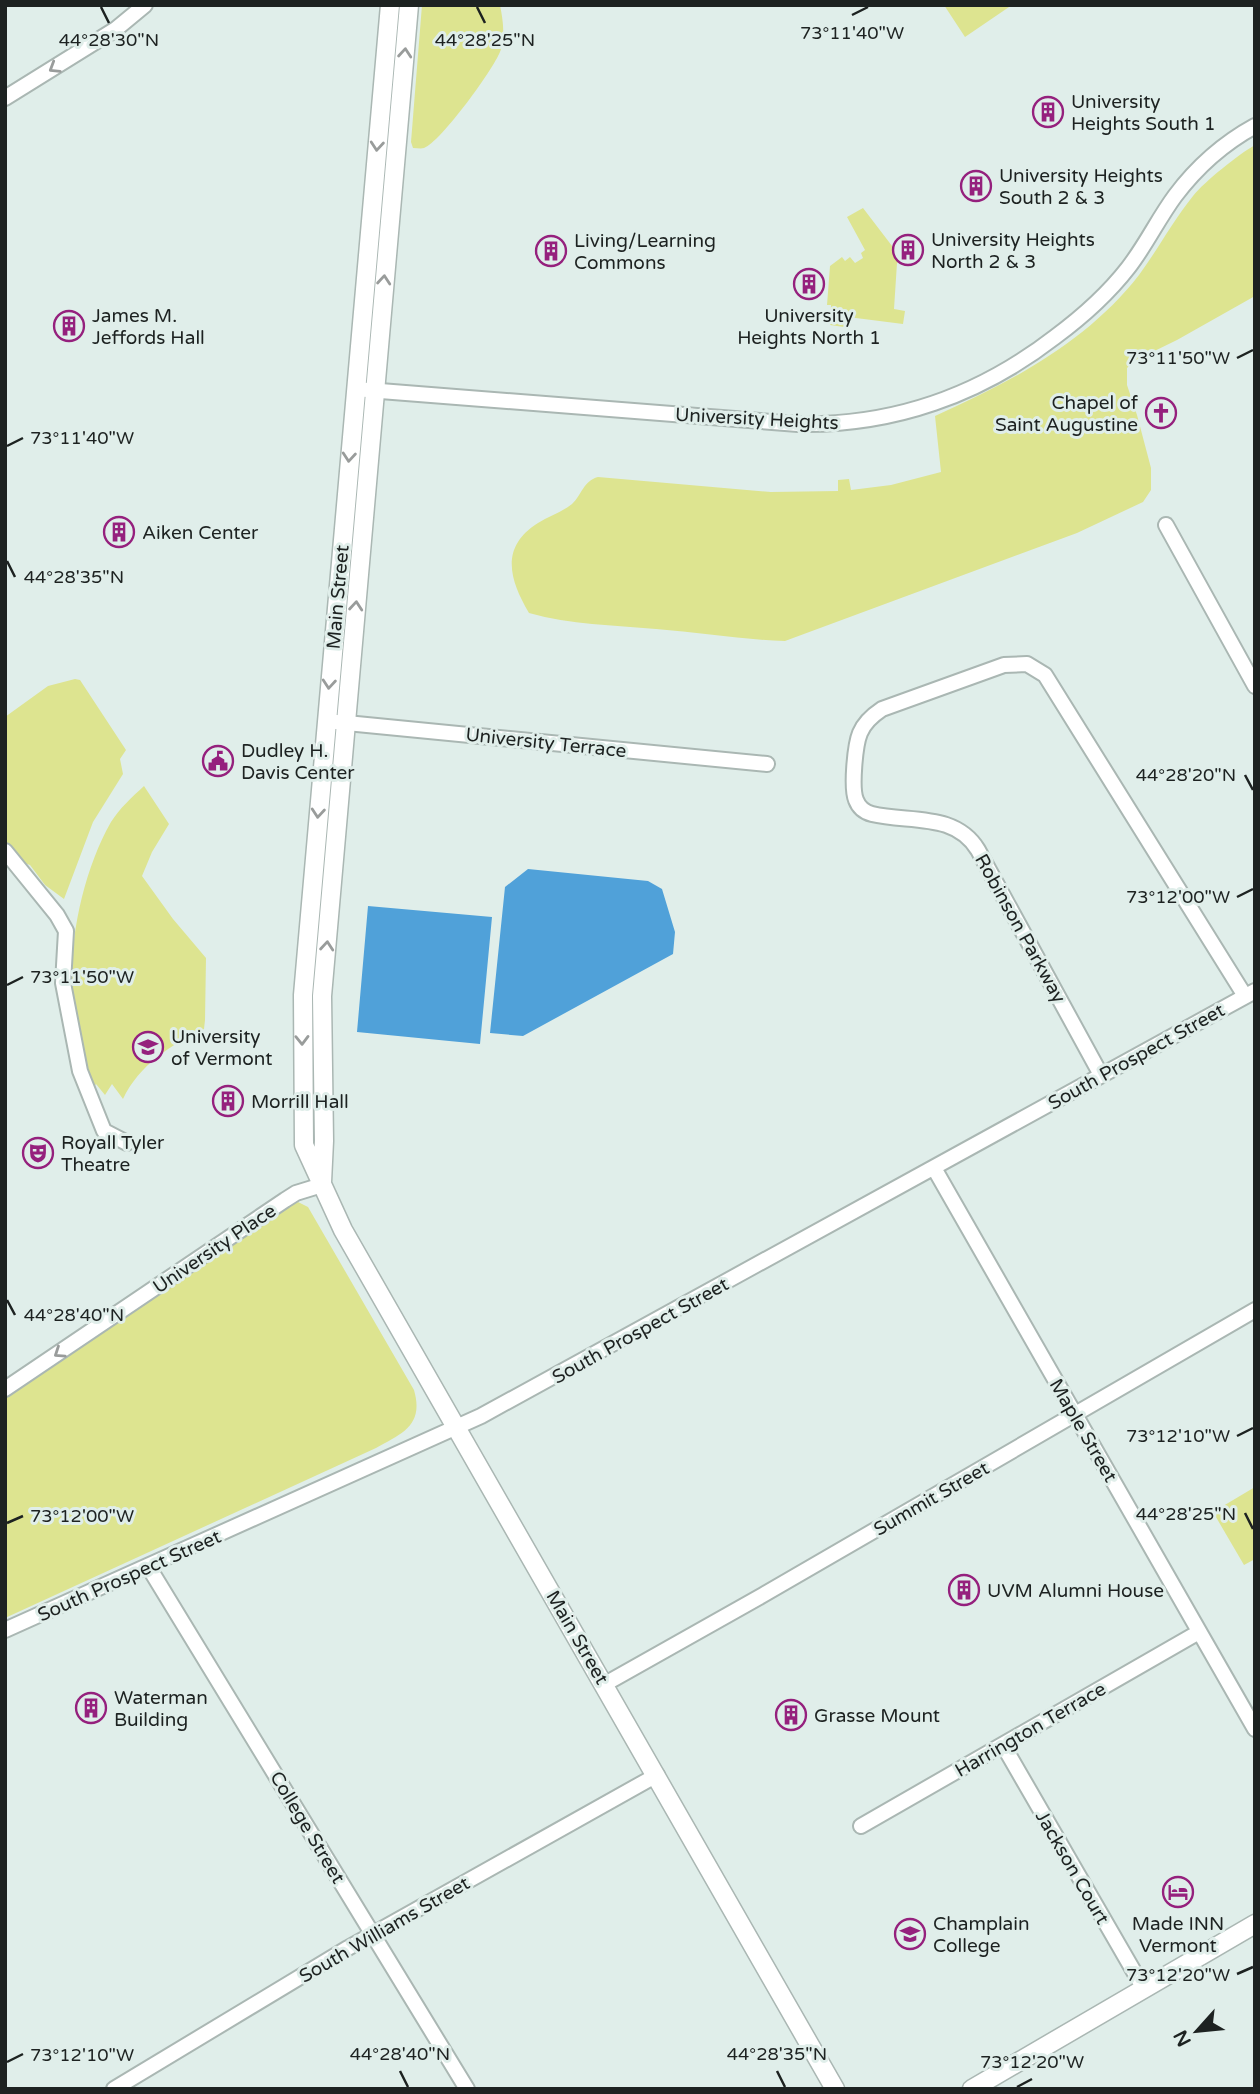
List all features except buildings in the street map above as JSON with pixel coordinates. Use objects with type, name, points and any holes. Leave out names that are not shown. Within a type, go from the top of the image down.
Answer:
[{"type":"main road","name":"Main Street","points":[[390,5],[326,721],[302,1029],[304,1145],[343,1230],[835,2089]]},
{"type":"main road","name":"Main Street","points":[[322,1185],[322,996],[409,5]]},
{"type":"main road","points":[[972,2089],[1255,1924]]},
{"type":"street","points":[[5,98],[116,29],[145,5]]},
{"type":"street","name":"University Heights","points":[[355,389],[798,424],[842,423],[919,410],[947,401],[988,381],[1042,348],[1078,321],[1128,268],[1189,179],[1217,153],[1255,126]]},
{"type":"street","points":[[1166,525],[1255,686]]},
{"type":"street","name":"Robinson Parkway","points":[[1101,1075],[969,836],[947,824],[872,814],[863,811],[857,802],[854,793],[858,741],[868,720],[883,709],[1004,664],[1027,664],[1045,675],[1250,993]]},
{"type":"street","name":"University Terrace","points":[[326,721],[767,764]]},
{"type":"street","points":[[5,851],[57,915],[66,931],[64,983],[80,1071],[104,1131],[127,1143]]},
{"type":"street","name":"South Prospect Street","points":[[5,1630],[458,1428],[1250,993]]},
{"type":"street","name":"Maple Street","points":[[934,1168],[1255,1729]]},
{"type":"street","name":"University Place","points":[[5,1389],[285,1200],[322,1185]]},
{"type":"street","name":"Summit Street","points":[[605,1684],[1255,1310]]},
{"type":"street","name":"College Street","points":[[148,1566],[467,2089]]},
{"type":"street","name":"Harrington Terrace","points":[[860,1826],[1199,1632]]},
{"type":"street","name":"Jackson Court","points":[[1003,1745],[1144,1989]]},
{"type":"street","name":"South Williams Street","points":[[114,2089],[373,1934],[657,1775]]},
{"type":"green space","points":[[422,5],[500,5],[503,32],[497,58],[454,119],[432,143],[424,148],[413,148],[411,142]]},
{"type":"green space","points":[[944,5],[1012,5],[965,37]]},
{"type":"green space","points":[[1255,145],[1255,296],[1134,361],[1127,368],[1127,385],[1151,468],[1151,490],[1143,502],[1077,533],[785,641],[576,622],[529,613],[513,576],[513,553],[518,542],[538,523],[572,504],[586,485],[598,477],[771,492],[838,491],[838,480],[849,479],[851,490],[891,485],[941,472],[935,416],[1019,374],[1046,358],[1096,321],[1139,275],[1198,190]]},
{"type":"green space","points":[[863,208],[902,259],[897,263],[894,309],[905,311],[903,324],[848,317],[844,318],[844,327],[830,325],[831,305],[827,305],[830,266],[842,257],[845,261],[850,257],[855,263],[863,258],[861,253],[865,250],[847,217]]},
{"type":"green space","points":[[80,680],[126,750],[120,759],[123,774],[93,822],[64,899],[45,885],[30,865],[24,863],[5,843],[5,717],[48,686]]},
{"type":"green space","points":[[144,786],[169,824],[152,852],[142,876],[206,958],[205,1020],[204,1029],[180,1041],[147,1066],[123,1099],[112,1084],[105,1095],[96,1084],[93,1089],[73,1004],[72,959],[79,911],[101,842],[111,822]]},
{"type":"green space","points":[[298,1202],[308,1207],[414,1390],[416,1412],[409,1427],[376,1448],[5,1618],[5,1397],[285,1208]]},
{"type":"green space","points":[[1255,1487],[1255,1559],[1244,1565],[1213,1512]]},
{"type":"water","points":[[528,869],[648,881],[662,889],[675,932],[673,954],[523,1036],[490,1033],[505,887]]},
{"type":"water","points":[[368,906],[492,917],[480,1044],[357,1032]]},
{"type":"place","name":"University Heights South 1","points":[[1048,112]]},
{"type":"place","name":"University Heights South 2 & 3","points":[[976,186]]},
{"type":"place","name":"University Heights North 2 & 3","points":[[908,250]]},
{"type":"place","name":"Living/Learning Commons","points":[[551,251]]},
{"type":"place","name":"University Heights North 1","points":[[809,284]]},
{"type":"place","name":"James M. Jeffords Hall","points":[[69,326]]},
{"type":"place","name":"Chapel of Saint Augustine","points":[[1161,413]]},
{"type":"place","name":"Aiken Center","points":[[119,532]]},
{"type":"place","name":"Dudley H. Davis Center","points":[[218,761]]},
{"type":"place","name":"University of Vermont","points":[[148,1047]]},
{"type":"place","name":"Morrill Hall","points":[[228,1101]]},
{"type":"place","name":"Royall Tyler Theatre","points":[[38,1153]]},
{"type":"place","name":"UVM Alumni House","points":[[964,1590]]},
{"type":"place","name":"Waterman Building","points":[[91,1708]]},
{"type":"place","name":"Grasse Mount","points":[[791,1715]]},
{"type":"place","name":"Made INN Vermont","points":[[1178,1892]]},
{"type":"place","name":"Champlain College","points":[[910,1934]]}]
